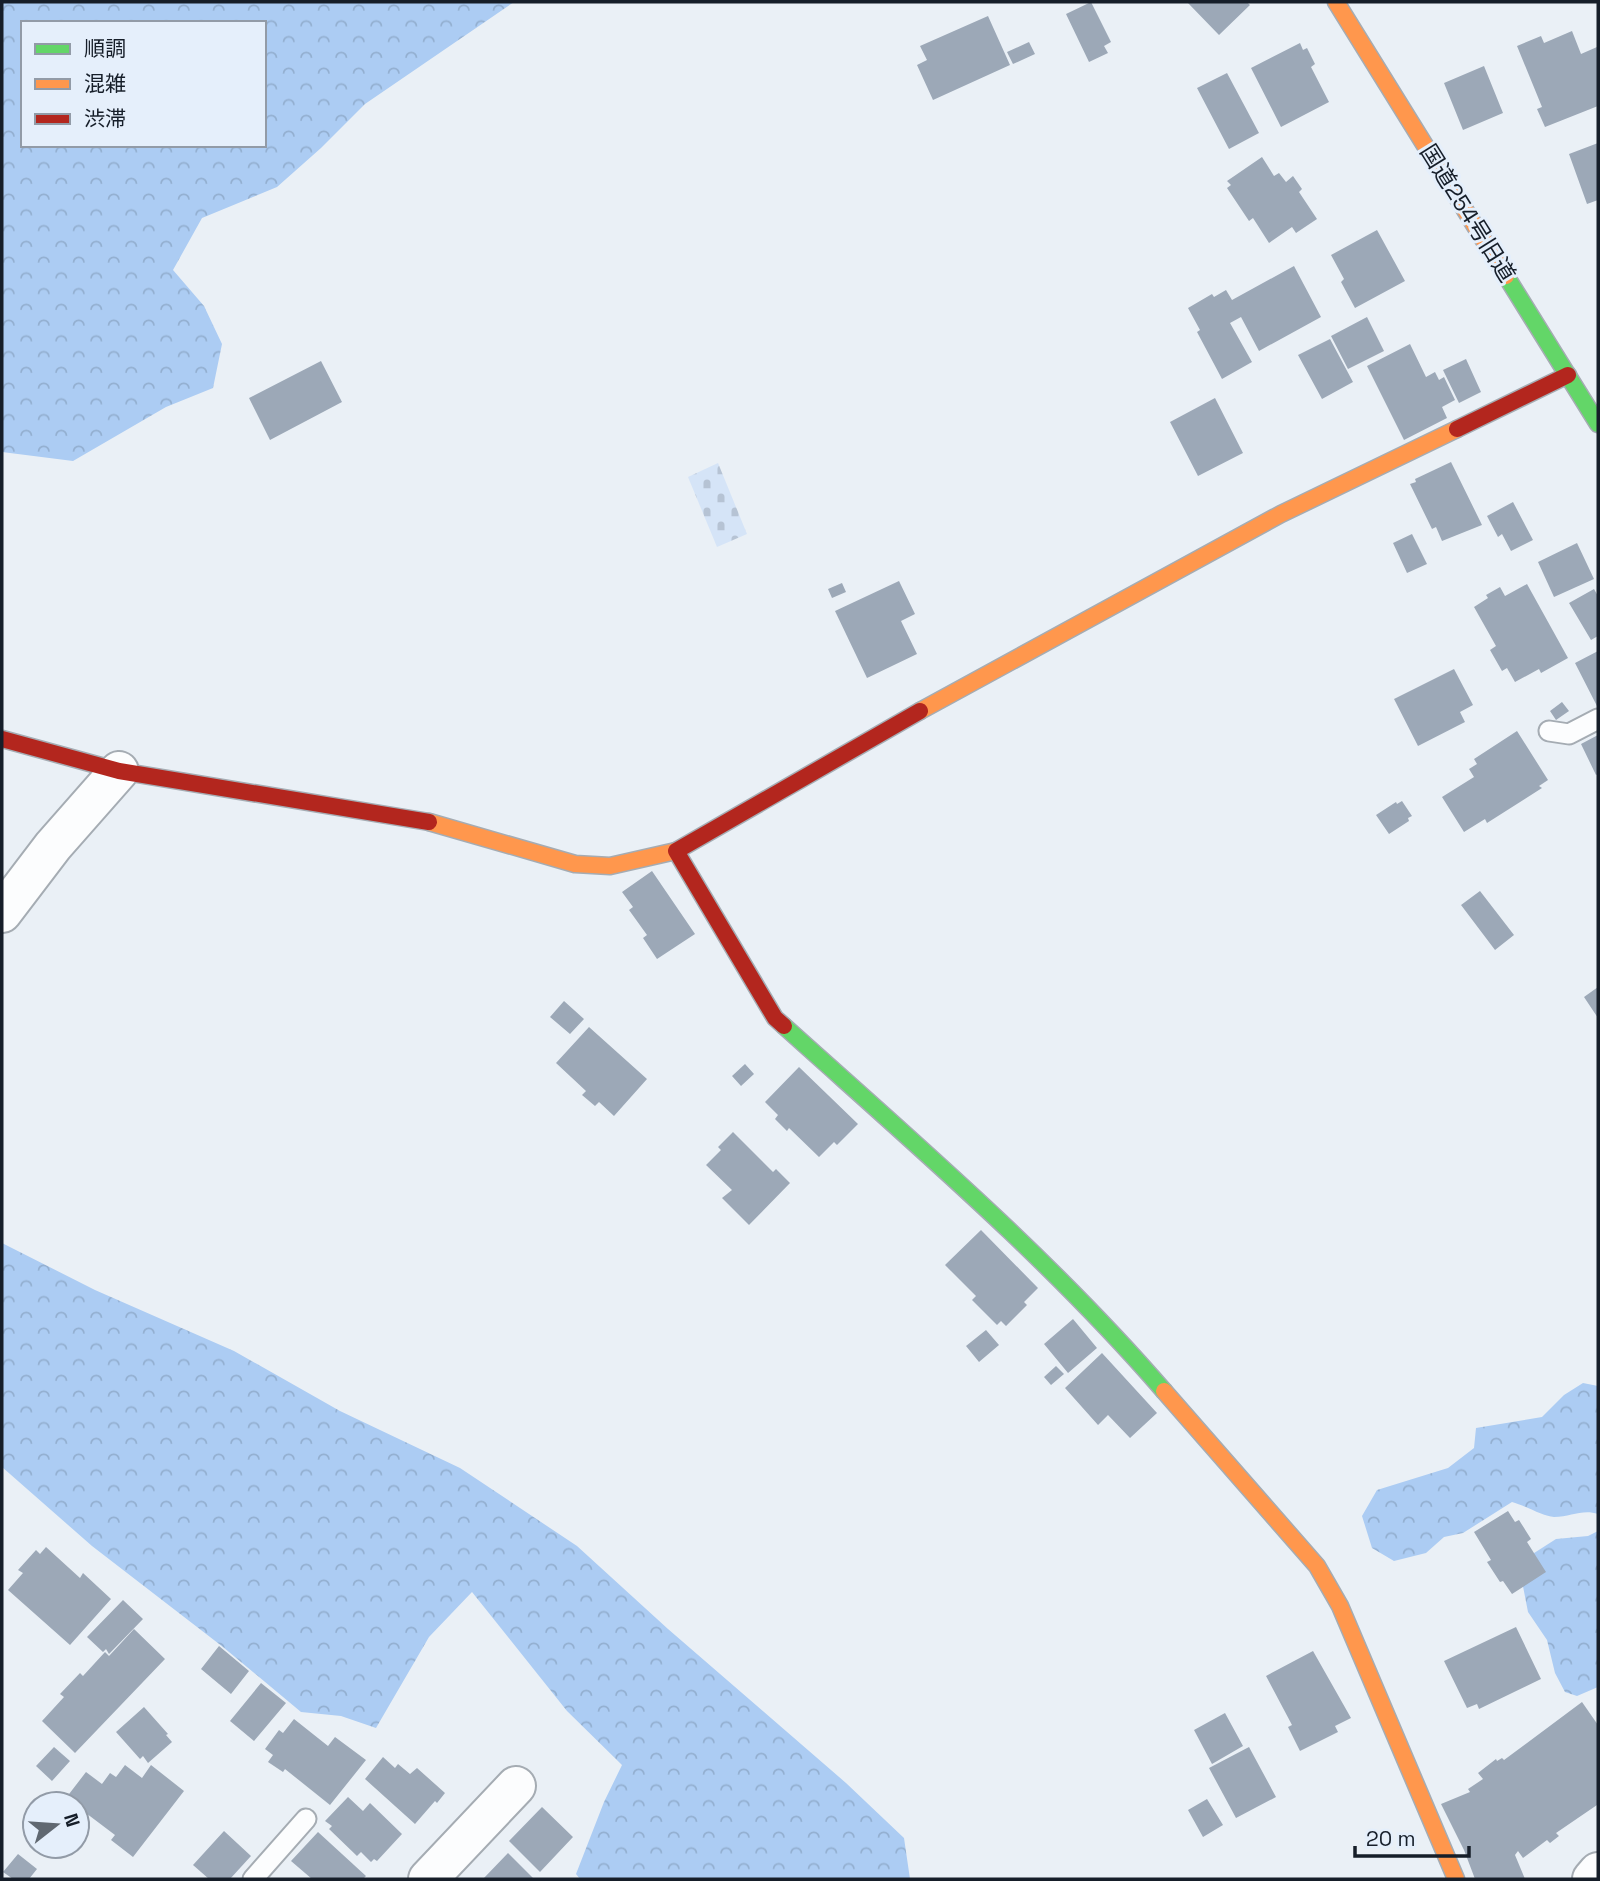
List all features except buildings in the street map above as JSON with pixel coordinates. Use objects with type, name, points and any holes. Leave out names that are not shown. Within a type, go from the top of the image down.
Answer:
[{"type":"street","name":"国道254号旧道","points":[[1336,2],[1598,424]]},
{"type":"street","points":[[2,739],[119,771],[439,824],[575,864],[610,866],[676,851],[974,680],[1269,521],[1567,375]]},
{"type":"street","points":[[2,914],[53,846],[119,771]]},
{"type":"street","points":[[676,851],[775,1018],[1052,1272],[1147,1371],[1317,1566],[1340,1606],[1456,1879]]},
{"type":"street","points":[[428,1879],[516,1786]]},
{"type":"street","points":[[1592,1879],[1598,1872]]},
{"type":"lane","points":[[1549,731],[1569,734],[1598,719]]},
{"type":"lane","points":[[253,1879],[306,1819]]},
{"type":"green space","points":[[2,2],[514,2],[365,104],[277,187],[202,218],[173,270],[204,306],[222,344],[213,388],[166,407],[73,461],[2,452]]},
{"type":"green space","points":[[718,463],[747,534],[717,547],[688,477]]},
{"type":"green space","points":[[2,1243],[95,1290],[234,1351],[340,1411],[460,1468],[577,1546],[668,1629],[846,1783],[904,1838],[910,1879],[580,1879],[576,1874],[604,1802],[622,1765],[567,1711],[472,1592],[429,1637],[376,1728],[341,1716],[301,1712],[223,1647],[92,1546],[2,1467]]},
{"type":"green space","points":[[1583,1383],[1598,1386],[1598,1514],[1587,1512],[1550,1516],[1512,1502],[1463,1533],[1444,1537],[1426,1553],[1394,1561],[1372,1548],[1362,1516],[1377,1490],[1448,1468],[1474,1448],[1476,1428],[1542,1417],[1564,1395]]},
{"type":"green space","points":[[1598,1531],[1598,1687],[1577,1696],[1565,1692],[1555,1673],[1547,1640],[1528,1612],[1521,1576],[1531,1555],[1556,1539],[1588,1536]]},
{"type":"traffic: fast","points":[[1506,276],[1598,424]]},
{"type":"traffic: fast","points":[[784,1026],[1028,1248],[1164,1391]]},
{"type":"traffic: slow","points":[[1336,2],[1506,276]]},
{"type":"traffic: slow","points":[[920,711],[1281,514],[1457,429]]},
{"type":"traffic: slow","points":[[429,822],[575,864],[610,866],[676,851]]},
{"type":"traffic: slow","points":[[1164,1391],[1317,1566],[1340,1606],[1456,1879]]},
{"type":"traffic: jam","points":[[1457,429],[1568,375]]},
{"type":"traffic: jam","points":[[784,1026],[775,1018],[676,851],[920,711]]},
{"type":"traffic: jam","points":[[2,739],[119,771],[429,822]]}]
